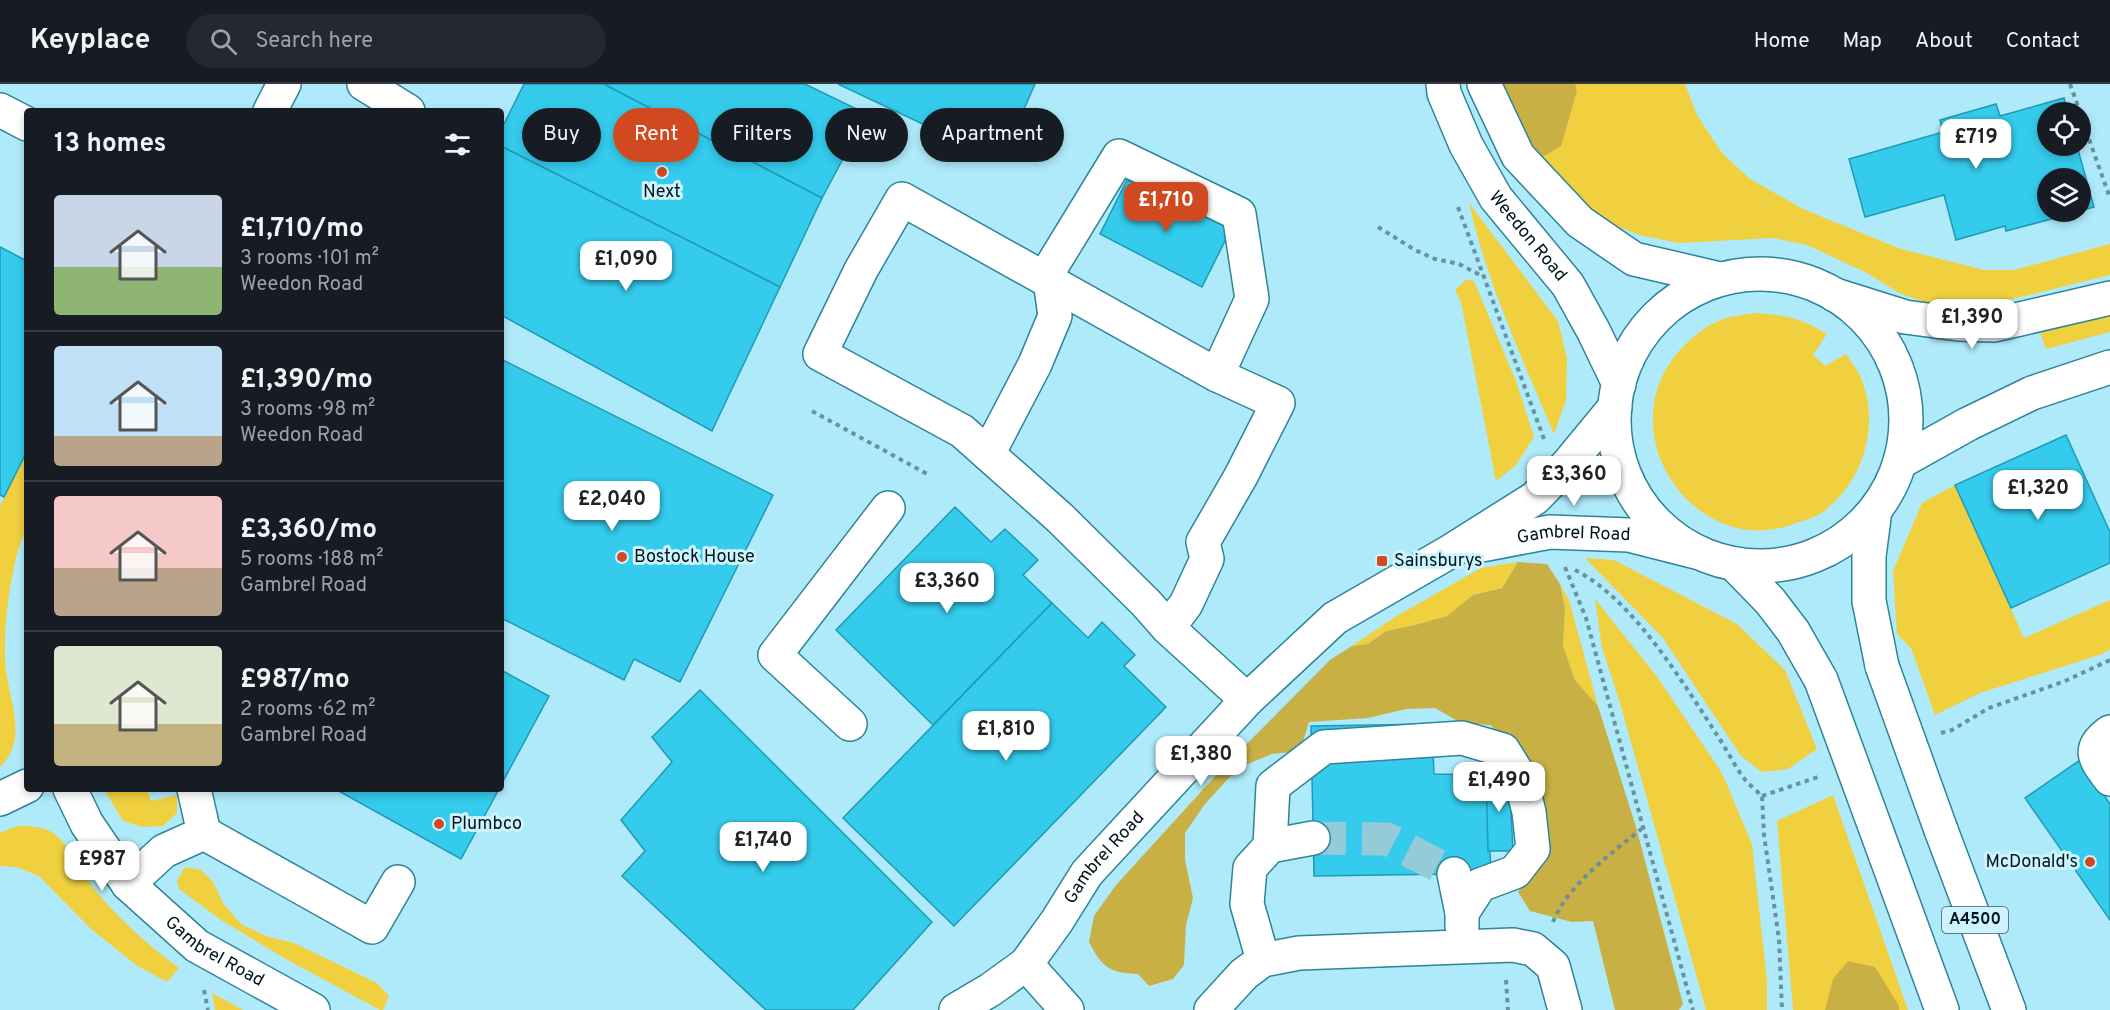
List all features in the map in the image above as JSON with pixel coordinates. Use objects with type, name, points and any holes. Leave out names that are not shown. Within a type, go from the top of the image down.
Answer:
[{"type":"main road","points":[[272,108],[284,84]]},
{"type":"main road","points":[[364,84],[403,108]]},
{"type":"main road","name":"Weedon Road","points":[[1443,84],[1444,93],[1466,145],[1496,198],[1568,285],[1594,332],[1617,396]]},
{"type":"main road","points":[[1484,84],[1518,156],[1580,222],[1634,259],[1720,279]]},
{"type":"main road","points":[[0,110],[24,122]]},
{"type":"main road","points":[[994,460],[1055,316],[1048,279],[1119,156],[1239,214],[1252,299],[1217,375]]},
{"type":"main road","points":[[1168,627],[1186,604],[1207,559],[1203,542],[1278,403],[1217,375],[1048,279],[902,200],[861,270],[820,354],[962,431],[1060,518],[1168,627],[1247,700]]},
{"type":"main road","points":[[1835,295],[1860,314],[1881,338],[1896,367],[1904,398],[1906,430],[1900,462],[1890,487],[1875,510],[1857,530],[1812,557],[1786,564],[1760,566],[1734,564],[1696,552],[1667,532],[1642,507],[1625,476],[1615,442],[1617,396],[1629,356],[1652,322],[1666,308],[1692,291],[1720,279],[1750,274],[1779,275],[1808,282],[1835,295],[1905,316],[1958,324],[1994,324],[2110,298]]},
{"type":"main road","points":[[1900,462],[1968,424],[2032,393],[2110,367]]},
{"type":"main road","name":"Gambrel Road","points":[[956,1010],[990,990],[1026,964],[1057,921],[1087,873],[1247,700],[1335,618],[1451,551],[1535,498],[1568,464],[1617,396]]},
{"type":"main road","points":[[850,724],[775,655],[888,508]]},
{"type":"main road","name":"A4500","points":[[1875,510],[1869,556],[1869,601],[1882,666],[2009,1010]]},
{"type":"main road","name":"Gambrel Road","points":[[1451,551],[1550,531],[1629,535],[1696,552]]},
{"type":"main road","name":"A4500","points":[[1734,564],[1770,601],[1793,631],[1821,680],[1942,1010]]},
{"type":"main road","points":[[2107,736],[2096,744],[2094,751],[2096,760],[2110,779]]},
{"type":"main road","points":[[1270,846],[1273,786],[1324,747],[1462,738],[1503,750],[1520,777],[1529,812],[1533,849],[1515,872],[1480,885],[1462,913]]},
{"type":"main road","points":[[0,799],[24,787]]},
{"type":"main road","name":"Gambrel Road","points":[[71,792],[87,824],[128,884],[197,946],[313,1010]]},
{"type":"main road","points":[[195,792],[204,832],[372,927],[398,882]]},
{"type":"main road","points":[[128,884],[164,851],[204,832]]},
{"type":"main road","points":[[1263,960],[1247,904],[1250,868],[1270,846],[1313,838]]},
{"type":"main road","points":[[1454,874],[1462,913],[1462,947]]},
{"type":"main road","points":[[1211,1010],[1244,974],[1263,960],[1299,953],[1513,945],[1533,949],[1553,966],[1565,1010]]},
{"type":"main road","points":[[1026,964],[1067,1010]]},
{"type":"path","points":[[2070,84],[2076,102]]},
{"type":"path","points":[[2091,144],[2110,198]]},
{"type":"path","points":[[1456,199],[1545,440],[1540,447]]},
{"type":"path","points":[[1377,227],[1415,250],[1435,259],[1459,264],[1483,276]]},
{"type":"path","points":[[812,411],[928,476]]},
{"type":"path","points":[[1693,1010],[1586,618],[1564,564],[1585,575],[1610,594],[1641,627],[1684,685],[1743,777],[1762,796],[1764,836],[1779,939],[1782,1010]]},
{"type":"path","points":[[1952,730],[1989,708],[2064,681],[2110,660]]},
{"type":"path","points":[[1762,796],[1806,781]]},
{"type":"path","points":[[1533,949],[1550,932],[1558,910],[1577,885],[1644,827]]},
{"type":"shaded area","points":[[1497,84],[1575,84],[1577,91],[1561,146],[1535,161]]},
{"type":"shaded area","points":[[1575,84],[1685,84],[1697,115],[1722,153],[1750,179],[1803,209],[1901,249],[1984,270],[2014,270],[2110,244],[2110,275],[1988,305],[1941,308],[1899,293],[1867,273],[1807,245],[1773,238],[1679,243],[1639,235],[1600,219],[1535,161],[1577,91]]},
{"type":"shaded area","points":[[1469,203],[1558,321],[1567,358],[1566,400],[1554,434],[1495,291]]},
{"type":"shaded area","points":[[1467,279],[1474,281],[1516,381],[1534,437],[1516,465],[1496,481],[1461,302],[1455,290]]},
{"type":"shaded area","points":[[1754,313],[1792,318],[1827,334],[1813,355],[1825,366],[1846,354],[1861,377],[1869,416],[1865,451],[1861,462],[1853,479],[1836,501],[1813,517],[1762,530],[1727,525],[1697,509],[1674,484],[1658,453],[1653,419],[1659,384],[1679,351],[1699,332],[1711,325],[1727,318]]},
{"type":"shaded area","points":[[2110,313],[2110,332],[2046,349],[2040,332]]},
{"type":"shaded area","points":[[24,457],[24,533],[12,577],[5,631],[6,673],[14,716],[14,743],[9,756],[0,767],[0,506]]},
{"type":"shaded area","points":[[1955,485],[2024,638],[2110,600],[2110,649],[2102,654],[1980,693],[1935,715],[1911,648],[1897,634],[1893,571],[1922,503]]},
{"type":"shaded area","points":[[1585,558],[1614,560],[1737,624],[1785,670],[1817,749],[1788,769],[1762,772],[1741,756],[1663,638]]},
{"type":"shaded area","points":[[1518,562],[1502,588],[1473,595],[1447,616],[1386,631],[1368,644],[1352,646],[1395,617],[1481,568]]},
{"type":"shaded area","points":[[1518,562],[1547,564],[1560,584],[1565,608],[1563,646],[1575,680],[1598,706],[1636,827],[1683,1004],[1679,1010],[1615,1010],[1593,921],[1572,922],[1530,911],[1518,892],[1535,872],[1545,846],[1543,772],[1514,752],[1491,725],[1461,723],[1435,708],[1406,709],[1368,718],[1309,722],[1300,751],[1272,754],[1238,768],[1205,804],[1185,833],[1185,860],[1193,898],[1186,925],[1184,965],[1173,979],[1149,986],[1138,974],[1113,970],[1103,963],[1089,942],[1094,916],[1116,885],[1219,772],[1330,660],[1352,646],[1368,644],[1386,631],[1447,616],[1473,595],[1502,588]]},
{"type":"shaded area","points":[[1560,584],[1569,600],[1598,706],[1575,680],[1563,646],[1565,608]]},
{"type":"shaded area","points":[[1595,599],[1658,678],[1722,773],[1752,844],[1767,981],[1767,1010],[1706,1010],[1620,703],[1602,648]]},
{"type":"shaded area","points":[[106,792],[148,792],[151,801],[177,795],[177,813],[163,826],[142,827],[123,821]]},
{"type":"shaded area","points":[[1833,795],[1908,1010],[1793,1010],[1777,821]]},
{"type":"shaded area","points":[[17,826],[45,829],[59,838],[91,885],[121,919],[179,968],[167,982],[136,965],[90,928],[39,876],[16,867],[0,866],[0,833]]},
{"type":"shaded area","points":[[185,867],[201,870],[213,882],[223,903],[241,924],[266,936],[294,943],[377,983],[389,996],[383,1010],[284,958],[221,920],[179,889],[177,880]]},
{"type":"shaded area","points":[[1848,961],[1875,967],[1899,1006],[1899,1010],[1825,1010],[1833,979]]},
{"type":"shaded area","points":[[212,993],[243,1010],[215,1010]]},
{"type":"building","name":"Next","points":[[524,84],[604,84],[650,108],[613,108],[613,162],[699,162],[699,134],[711,140],[711,162],[753,162],[822,198],[780,287],[533,162],[601,162],[601,108],[522,108],[522,157],[504,148],[504,124]]},
{"type":"building","points":[[604,84],[805,84],[855,108],[825,108],[825,162],[841,162],[822,198],[753,162],[813,162],[813,108],[711,108],[711,140],[699,134],[699,108],[650,108]]},
{"type":"building","points":[[838,84],[1035,84],[1024,108],[920,108],[920,123],[908,117],[908,108],[889,108]]},
{"type":"building","points":[[2064,98],[2065,102],[2050,102]]},
{"type":"building","points":[[1996,104],[2000,116],[2037,106],[2037,156],[2080,156],[2083,168],[2037,168],[2037,222],[2040,222],[2006,231],[2005,226],[1956,240],[1944,195],[1865,217],[1849,159],[1943,132],[1940,120]]},
{"type":"building","points":[[504,148],[522,157],[522,162],[533,162],[780,287],[712,431],[504,317]]},
{"type":"building","points":[[1127,180],[1231,229],[1202,287],[1100,234]]},
{"type":"building","points":[[0,247],[24,259],[24,457],[4,497],[0,495]]},
{"type":"building","name":"Bostock House","points":[[504,360],[773,495],[680,682],[634,659],[624,680],[504,620]]},
{"type":"building","points":[[2066,435],[2110,532],[2110,563],[2011,608],[1955,485]]},
{"type":"building","points":[[955,507],[991,542],[1005,529],[1038,560],[1023,575],[1052,603],[933,725],[836,630]]},
{"type":"building","points":[[1052,603],[1088,638],[1102,622],[1135,655],[1124,666],[1166,707],[954,926],[843,818]]},
{"type":"building","name":"Plumbco","points":[[504,672],[549,696],[504,779]]},
{"type":"building","points":[[700,690],[932,922],[853,1010],[766,1010],[622,876],[645,851],[621,820],[672,762],[652,737]]},
{"type":"building","points":[[1432,724],[1434,774],[1486,775],[1491,872],[1314,876],[1311,726]]},
{"type":"building","name":"McDonald's","points":[[2080,760],[2110,804],[2110,920],[2025,798]]},
{"type":"building","points":[[1509,774],[1513,851],[1488,851],[1486,775]]},
{"type":"building","name":"Plumbco","points":[[340,792],[497,792],[461,859]]},
{"type":"tunnel","points":[[1313,838],[1387,839],[1454,874]]},
{"type":"place","name":"Next","points":[[662,172]]},
{"type":"place","name":"Bostock House","points":[[622,557]]},
{"type":"place","name":"Sainsburys","points":[[1382,561]]},
{"type":"place","name":"Plumbco","points":[[439,824]]},
{"type":"place","name":"McDonald's","points":[[2090,862]]}]
